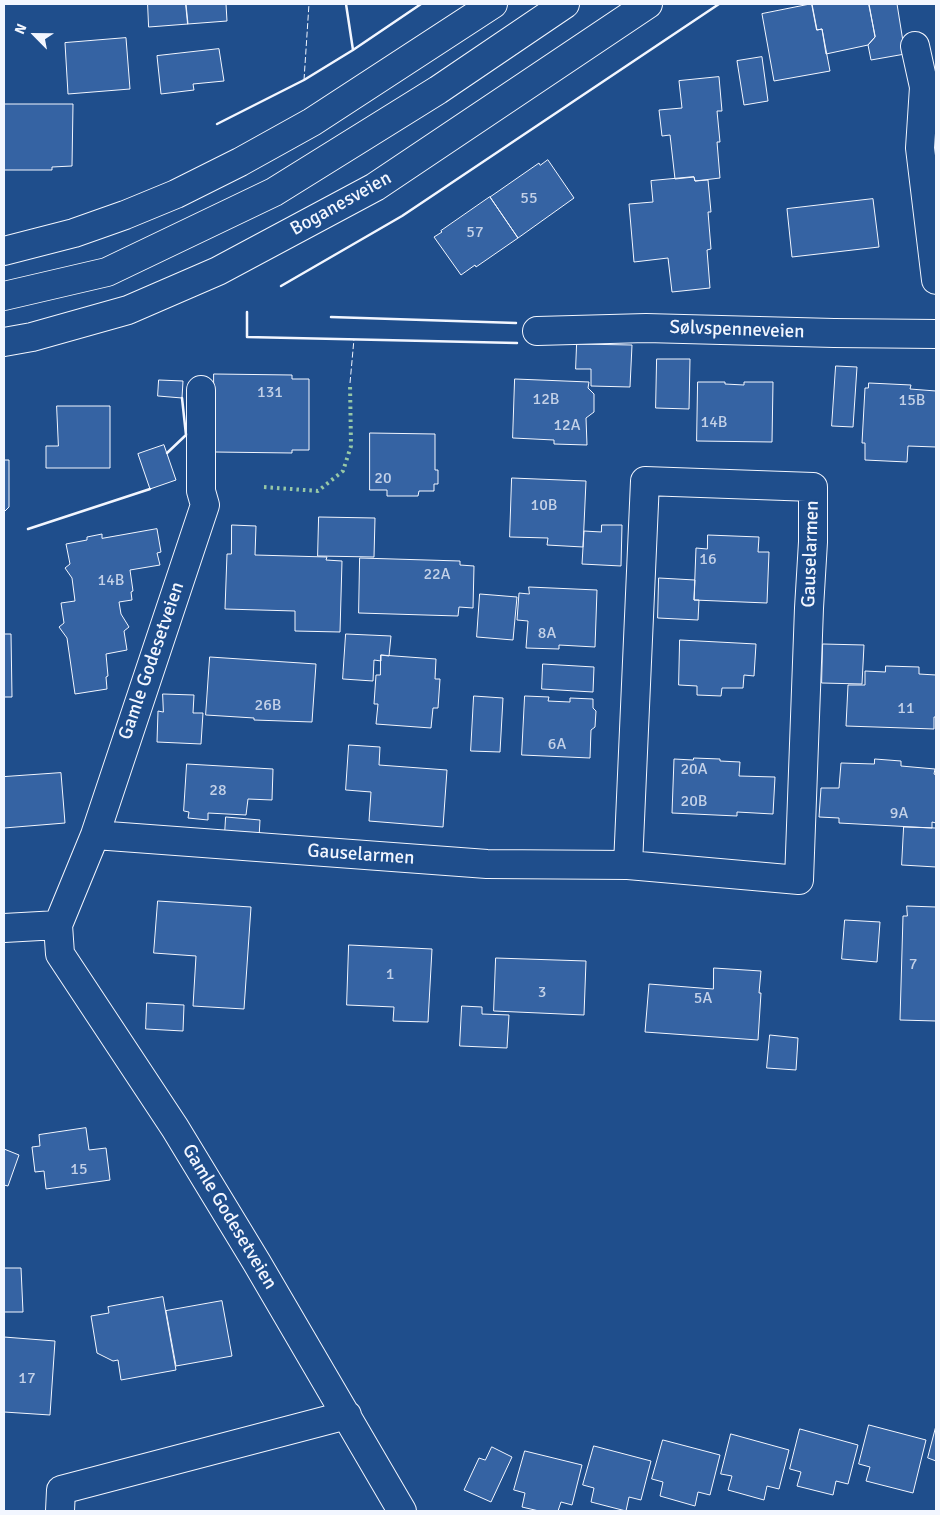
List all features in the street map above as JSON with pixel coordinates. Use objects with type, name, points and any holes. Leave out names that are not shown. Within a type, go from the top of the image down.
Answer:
[{"type":"street","points":[[4,251],[74,233],[125,215],[176,194],[240,162],[312,122],[493,4]]},
{"type":"street","points":[[4,296],[107,272],[274,192],[438,90],[565,4]]},
{"type":"street","name":"Boganesveien","points":[[4,342],[32,337],[128,310],[218,271],[375,187],[648,4]]},
{"type":"street","points":[[915,46],[924,87],[920,148],[936,280]]},
{"type":"street","name":"Sølvspenneveien","points":[[537,331],[646,328],[936,334]]},
{"type":"street","name":"Gamle Godesetveien","points":[[201,390],[201,492],[205,504],[95,835],[58,926],[60,954],[175,1128],[258,1263],[402,1511]]},
{"type":"street","name":"Gauselarmen","points":[[95,835],[487,864],[628,865],[799,880],[808,608],[813,542],[813,488],[645,481],[628,865]]},
{"type":"street","points":[[4,928],[58,926]]},
{"type":"street","points":[[60,1511],[61,1490],[347,1415]]},
{"type":"building","points":[[148,4],[186,4],[188,24],[149,27]]},
{"type":"building","points":[[186,4],[226,4],[227,21],[188,24]]},
{"type":"building","points":[[812,4],[817,30],[822,29],[830,71],[774,81],[762,14]]},
{"type":"building","points":[[812,4],[869,4],[875,37],[868,45],[826,54],[822,29],[817,30]]},
{"type":"building","points":[[869,4],[897,4],[905,54],[871,60],[868,45],[875,37]]},
{"type":"building","points":[[126,38],[130,89],[68,94],[65,43]]},
{"type":"building","points":[[219,49],[224,81],[193,84],[194,90],[161,94],[157,56]]},
{"type":"building","points":[[762,57],[768,101],[744,105],[737,61]]},
{"type":"building","points":[[719,77],[722,111],[717,111],[720,142],[717,142],[720,178],[695,181],[694,177],[675,179],[670,135],[662,136],[659,110],[682,108],[679,81]]},
{"type":"building","points":[[4,104],[73,104],[72,166],[52,167],[52,170],[4,170]]},
{"type":"building","points":[[548,160],[574,198],[518,238],[490,197],[539,163],[540,165]]},
{"type":"building","points":[[694,177],[695,181],[708,180],[711,212],[708,212],[711,249],[707,250],[710,288],[672,292],[668,258],[634,262],[629,204],[653,202],[651,181]]},
{"type":"building","points":[[490,197],[518,238],[461,275],[434,237]]},
{"type":"building","points":[[873,199],[879,247],[792,257],[787,209]]},
{"type":"building","points":[[577,344],[632,345],[630,387],[591,386],[591,369],[576,369]]},
{"type":"building","points":[[657,359],[690,359],[689,409],[656,408]]},
{"type":"building","points":[[836,366],[857,367],[853,427],[832,426]]},
{"type":"building","points":[[214,374],[292,375],[292,379],[309,379],[309,450],[292,450],[292,453],[214,452]]},
{"type":"building","points":[[515,379],[589,382],[588,388],[594,394],[594,412],[586,418],[587,445],[554,444],[554,440],[513,438]]},
{"type":"building","points":[[159,380],[183,381],[182,398],[158,396]]},
{"type":"building","points":[[698,382],[725,382],[725,384],[744,385],[744,382],[773,382],[772,442],[697,441]]},
{"type":"building","points":[[869,383],[911,385],[910,389],[936,391],[936,447],[908,446],[907,462],[865,460],[865,443],[862,443],[865,388],[868,388]]},
{"type":"building","points":[[57,406],[110,406],[110,468],[46,468],[46,446],[58,446]]},
{"type":"building","points":[[370,433],[435,434],[435,470],[438,470],[438,484],[434,484],[434,491],[419,491],[418,496],[387,496],[387,490],[370,490]]},
{"type":"building","points":[[164,445],[176,480],[150,489],[138,454]]},
{"type":"building","points":[[4,460],[9,460],[9,507],[4,512]]},
{"type":"building","points":[[512,478],[586,481],[583,547],[547,545],[548,538],[510,537]]},
{"type":"building","points":[[319,517],[375,518],[374,557],[318,556]]},
{"type":"building","points":[[232,525],[256,526],[255,555],[327,557],[326,560],[342,561],[340,632],[295,631],[295,611],[225,609],[227,554],[231,554]]},
{"type":"building","points":[[602,525],[622,525],[621,566],[582,564],[584,531],[601,532]]},
{"type":"building","points":[[157,529],[161,552],[157,553],[160,565],[130,570],[133,591],[131,592],[132,600],[119,602],[121,614],[129,627],[124,631],[127,650],[106,654],[107,689],[75,694],[67,638],[59,627],[64,623],[61,603],[75,601],[72,578],[65,568],[70,564],[66,544],[87,540],[87,537],[102,534],[102,538]]},
{"type":"building","points":[[708,535],[759,537],[758,552],[769,552],[767,603],[694,600],[696,548],[707,549]]},
{"type":"building","points":[[360,558],[460,561],[460,565],[474,566],[473,608],[459,607],[458,616],[359,613]]},
{"type":"building","points":[[659,578],[695,580],[694,600],[699,600],[698,620],[658,618]]},
{"type":"building","points":[[529,587],[597,590],[595,647],[559,645],[559,649],[526,648],[528,621],[517,620],[519,593],[529,594]]},
{"type":"building","points":[[480,594],[517,597],[513,640],[477,637]]},
{"type":"building","points":[[4,634],[11,634],[12,697],[4,697]]},
{"type":"building","points":[[346,634],[391,636],[389,656],[381,655],[381,661],[374,660],[373,681],[343,679]]},
{"type":"building","points":[[680,640],[756,644],[754,676],[744,675],[743,688],[722,688],[721,696],[697,695],[697,686],[679,685]]},
{"type":"building","points":[[823,644],[864,645],[862,684],[822,683]]},
{"type":"building","points":[[381,655],[436,659],[435,679],[440,679],[438,708],[433,708],[431,728],[376,724],[378,704],[374,704],[376,675],[380,675]]},
{"type":"building","points":[[210,657],[316,664],[312,722],[254,720],[254,718],[206,715]]},
{"type":"building","points":[[543,664],[594,667],[593,692],[542,689]]},
{"type":"building","points":[[886,666],[919,667],[919,674],[936,675],[936,717],[934,717],[934,729],[846,726],[848,685],[865,685],[865,671],[885,672]]},
{"type":"building","points":[[163,694],[194,695],[193,713],[203,713],[201,744],[157,742],[158,711],[163,712]]},
{"type":"building","points":[[474,696],[503,698],[500,752],[471,751]]},
{"type":"building","points":[[525,696],[549,697],[548,701],[570,702],[570,698],[593,699],[593,708],[596,711],[595,727],[591,730],[590,758],[522,755]]},
{"type":"building","points":[[349,745],[380,747],[379,765],[447,770],[443,827],[369,821],[371,792],[346,790]]},
{"type":"building","points":[[694,758],[740,762],[739,776],[775,777],[773,814],[737,812],[737,816],[672,813],[674,759],[693,760]]},
{"type":"building","points":[[875,759],[901,761],[901,766],[935,769],[936,823],[932,822],[932,828],[839,823],[839,818],[819,817],[821,788],[839,788],[841,763],[874,764]]},
{"type":"building","points":[[187,764],[273,769],[272,800],[248,799],[246,815],[208,813],[208,820],[188,818],[189,812],[184,811]]},
{"type":"building","points":[[61,773],[65,823],[4,828],[4,777]]},
{"type":"building","points":[[226,817],[260,820],[259,838],[225,834]]},
{"type":"building","points":[[904,827],[936,828],[936,867],[902,865]]},
{"type":"building","points":[[158,901],[251,907],[244,1009],[193,1006],[196,956],[154,953]]},
{"type":"building","points":[[907,906],[936,907],[936,1021],[900,1020],[903,916],[907,916]]},
{"type":"building","points":[[845,920],[880,922],[877,962],[842,959]]},
{"type":"building","points":[[349,945],[432,949],[428,1022],[393,1021],[394,1007],[347,1005]]},
{"type":"building","points":[[496,958],[586,961],[584,1015],[494,1011]]},
{"type":"building","points":[[714,968],[761,971],[758,1040],[645,1032],[649,984],[713,989]]},
{"type":"building","points":[[147,1003],[184,1005],[183,1031],[146,1029]]},
{"type":"building","points":[[462,1006],[482,1007],[482,1014],[509,1015],[507,1048],[460,1046]]},
{"type":"building","points":[[770,1035],[798,1038],[796,1070],[767,1068]]},
{"type":"building","points":[[86,1128],[89,1150],[106,1148],[110,1180],[46,1189],[44,1171],[35,1172],[32,1147],[40,1146],[39,1135]]},
{"type":"building","points":[[4,1149],[19,1155],[8,1186],[4,1185]]},
{"type":"building","points":[[4,1268],[21,1268],[23,1312],[4,1312]]},
{"type":"building","points":[[163,1297],[176,1370],[121,1380],[118,1360],[113,1361],[97,1353],[91,1316],[109,1313],[108,1307]]},
{"type":"building","points":[[222,1301],[232,1356],[176,1366],[166,1311]]},
{"type":"building","points":[[4,1337],[55,1341],[50,1415],[4,1412]]},
{"type":"building","points":[[869,1425],[926,1440],[913,1493],[866,1481],[870,1467],[859,1464]]},
{"type":"building","points":[[936,1426],[936,1461],[928,1458]]},
{"type":"building","points":[[800,1429],[858,1445],[848,1484],[836,1481],[833,1495],[797,1486],[801,1472],[790,1469]]},
{"type":"building","points":[[731,1434],[789,1450],[779,1489],[767,1486],[764,1500],[728,1490],[732,1476],[721,1474]]},
{"type":"building","points":[[663,1440],[720,1455],[710,1495],[698,1492],[695,1506],[660,1496],[663,1482],[652,1479]]},
{"type":"building","points":[[594,1446],[651,1461],[641,1500],[629,1497],[626,1511],[591,1502],[594,1488],[583,1485]]},
{"type":"building","points":[[492,1447],[512,1457],[491,1502],[464,1490],[479,1458],[485,1460]]},
{"type":"building","points":[[525,1451],[582,1465],[572,1505],[561,1502],[558,1511],[539,1511],[522,1507],[525,1493],[514,1490]]},
{"type":"hedge","points":[[264,487],[318,491],[343,471],[351,446],[350,383]]},
{"type":"fence","points":[[304,80],[309,4]]},
{"type":"fence","points":[[350,383],[354,339]]},
{"type":"wall","points":[[346,4],[353,50]]},
{"type":"wall","points":[[217,124],[304,80],[353,50],[421,4]]},
{"type":"wall","points":[[281,286],[402,216],[719,4]]},
{"type":"wall","points":[[247,312],[247,337],[517,343]]},
{"type":"wall","points":[[331,317],[516,323]]},
{"type":"wall","points":[[167,453],[186,435],[182,398]]},
{"type":"wall","points":[[28,529],[150,489]]}]
